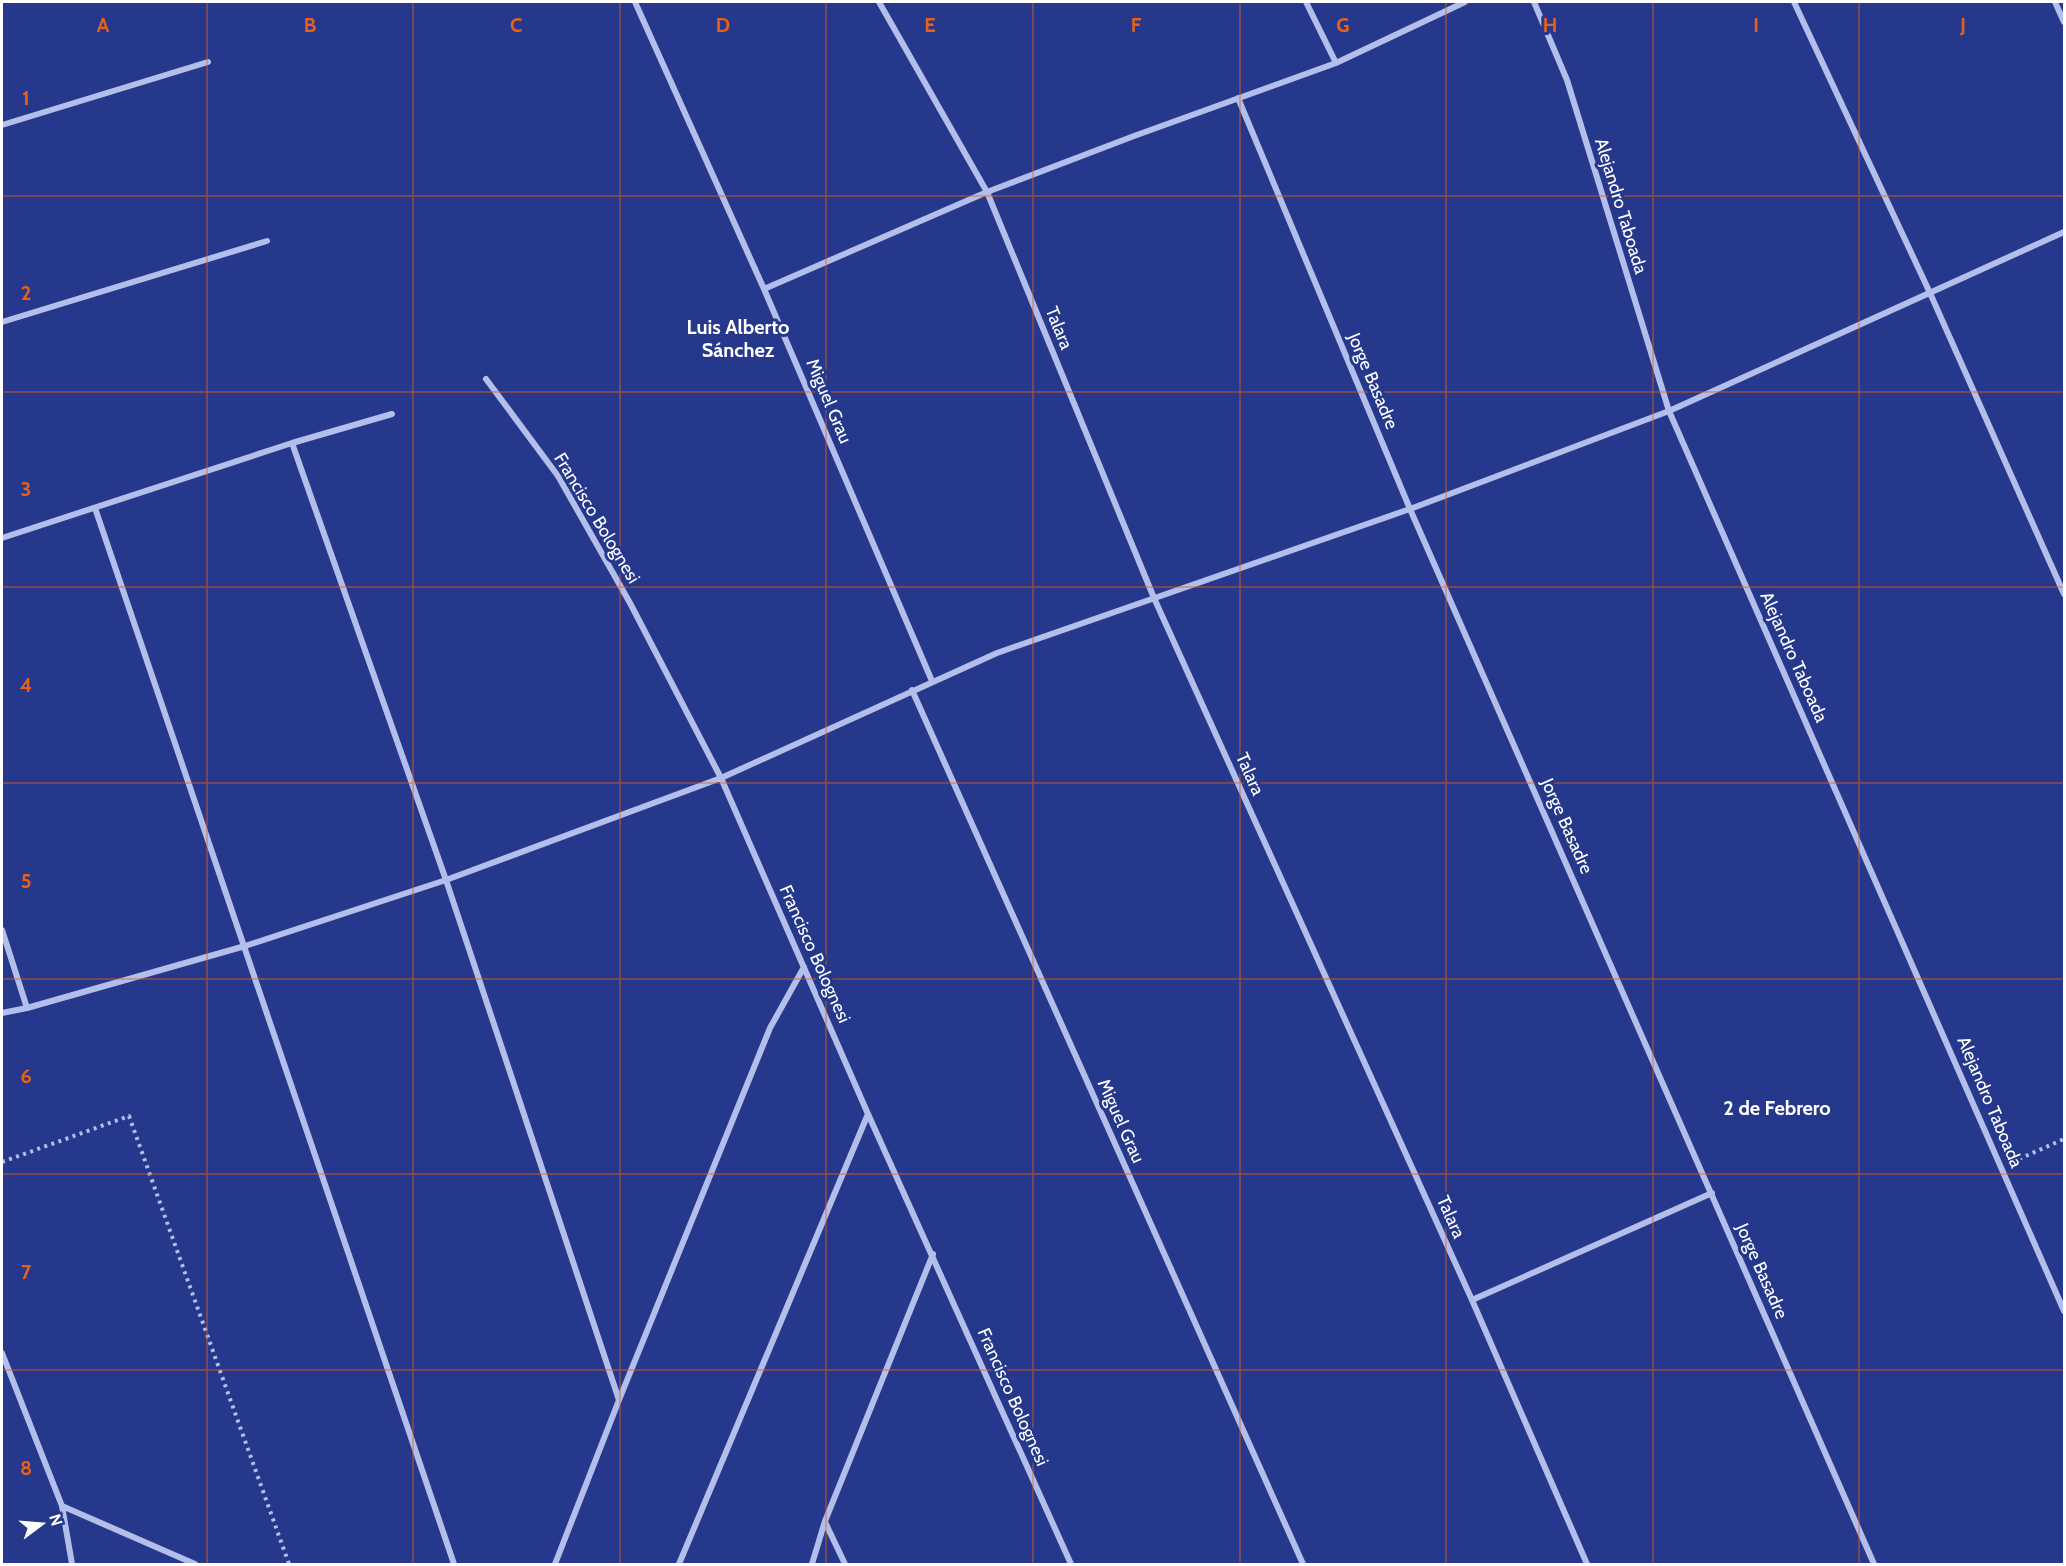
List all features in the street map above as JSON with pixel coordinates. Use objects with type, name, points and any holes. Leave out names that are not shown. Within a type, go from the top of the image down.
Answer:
[{"type":"street","name":"Miguel Grau","points":[[635,2],[764,289],[932,681]]},
{"type":"street","name":"Talara","points":[[879,2],[987,192],[1154,598],[1472,1300],[1587,1564]]},
{"type":"street","points":[[1306,2],[1336,63]]},
{"type":"street","points":[[764,289],[987,192],[1336,63],[1465,2]]},
{"type":"street","name":"Alejandro Taboada","points":[[1534,2],[1567,80],[1669,411],[2064,1311]]},
{"type":"street","points":[[1794,2],[1930,293],[2064,594]]},
{"type":"street","points":[[2055,2],[2064,22]]},
{"type":"street","points":[[2,125],[208,62]]},
{"type":"street","name":"Jorge Basadre","points":[[1238,98],[1410,508],[1874,1564]]},
{"type":"street","points":[[2,1013],[27,1008],[245,946],[446,880],[721,778],[997,653],[1410,508],[1669,411],[2064,232]]},
{"type":"street","points":[[2,322],[267,241]]},
{"type":"street","name":"Francisco Bolognesi","points":[[486,379],[558,476],[630,603],[721,778],[868,1114],[1071,1564]]},
{"type":"street","points":[[2,538],[292,443],[392,414]]},
{"type":"street","points":[[292,443],[446,880],[619,1400]]},
{"type":"street","points":[[95,508],[454,1564]]},
{"type":"street","name":"Miguel Grau","points":[[912,690],[1303,1564]]},
{"type":"street","points":[[2,930],[27,1008]]},
{"type":"street","points":[[555,1564],[770,1028],[804,967]]},
{"type":"street","points":[[679,1564],[868,1114]]},
{"type":"street","points":[[1472,1300],[1712,1193]]},
{"type":"street","points":[[812,1564],[825,1521],[933,1254]]},
{"type":"street","points":[[2,1353],[62,1506],[72,1564]]},
{"type":"street","points":[[62,1506],[195,1564]]},
{"type":"street","points":[[825,1521],[845,1564]]},
{"type":"path","points":[[2,1162],[129,1116],[289,1564]]},
{"type":"path","points":[[2002,1167],[2064,1139]]},
{"type":"district","name":"Luis Alberto Sánchez","points":[[738,338]]},
{"type":"district","name":"2 de Febrero","points":[[1777,1108]]}]
